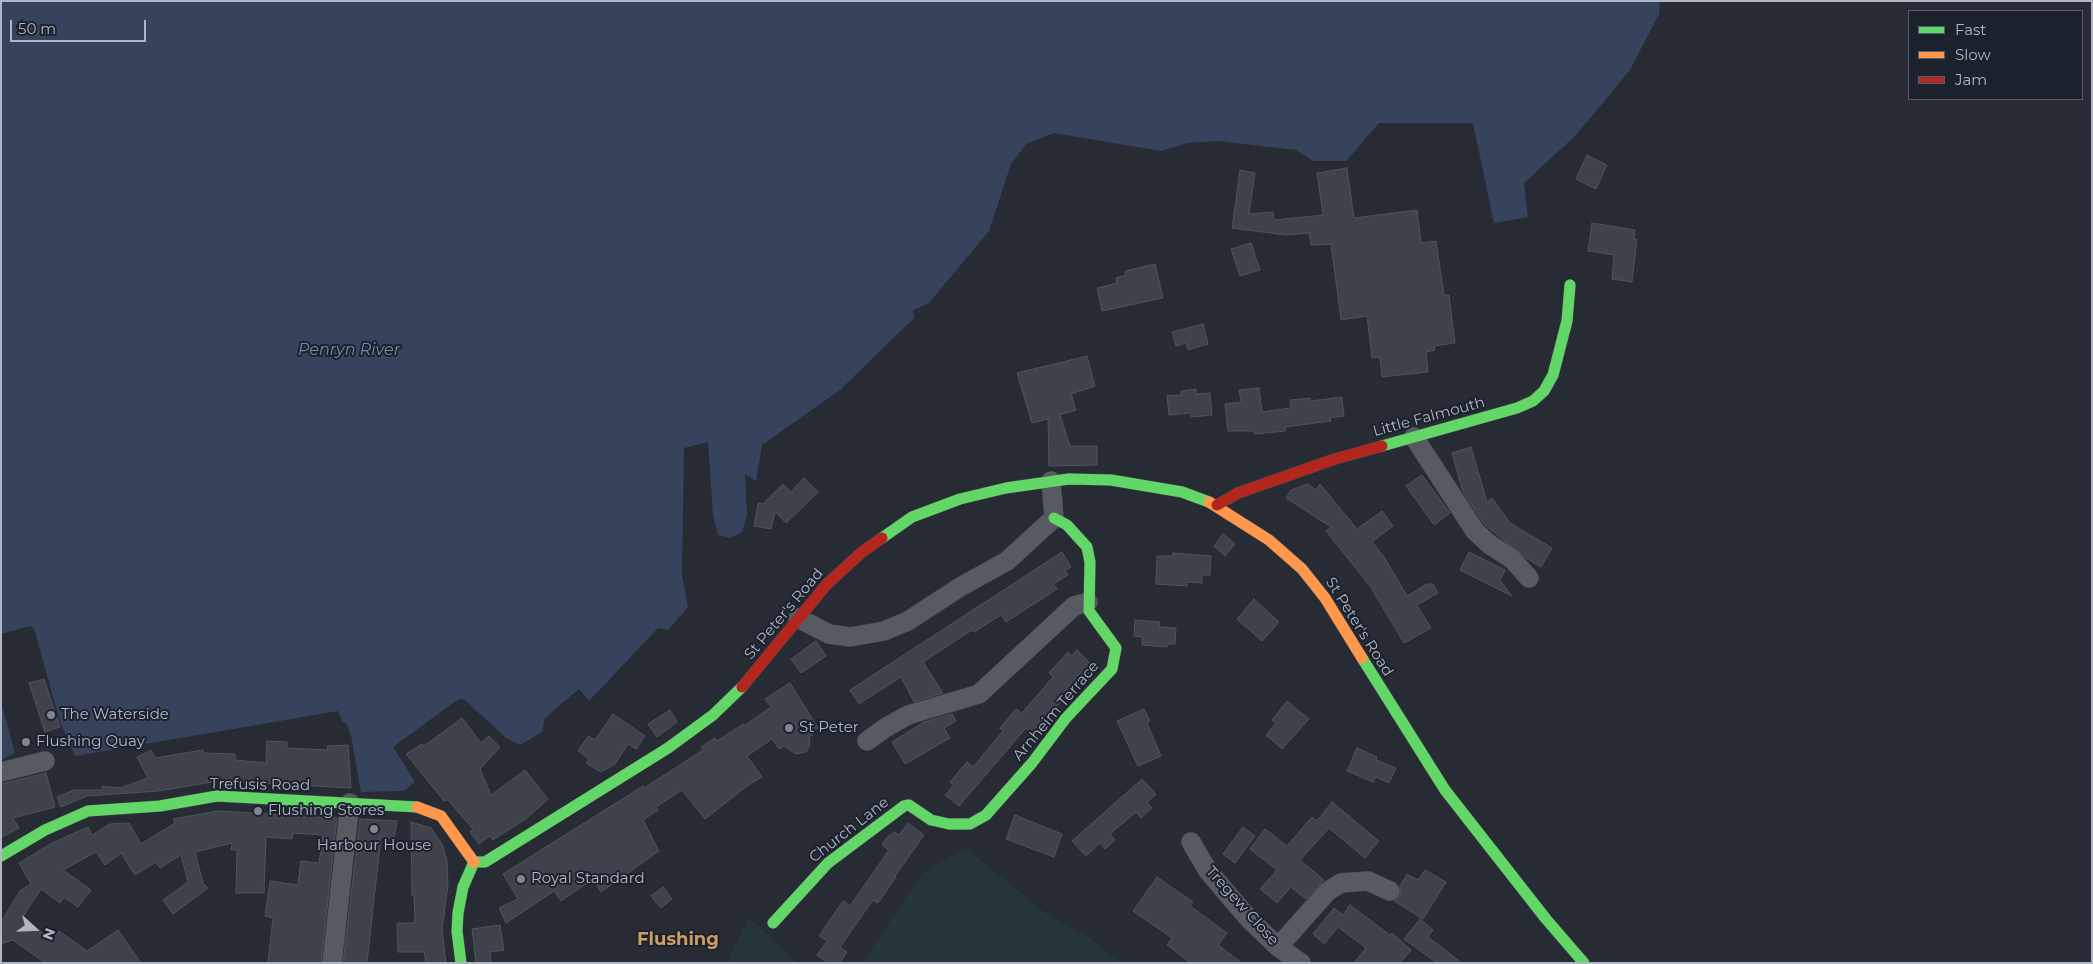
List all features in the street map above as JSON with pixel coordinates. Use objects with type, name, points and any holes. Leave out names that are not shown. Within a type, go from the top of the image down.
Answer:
[{"type":"street","name":"Little Falmouth","points":[[1217,505],[1238,493],[1335,459],[1517,408],[1533,401],[1544,391],[1558,357],[1567,321],[1570,285]]},
{"type":"street","points":[[1414,437],[1475,531],[1488,544],[1512,558],[1529,578]]},
{"type":"street","name":"St Peter's Road","points":[[474,862],[485,862],[668,748],[699,726],[733,698],[817,595],[844,568],[862,552],[912,517],[974,494],[1051,481],[1111,480],[1182,492],[1217,505],[1270,540],[1314,583],[1430,769],[1491,849],[1584,963]]},
{"type":"street","points":[[798,618],[839,636],[850,636],[896,628],[960,587],[1007,561],[1054,518],[1051,481]]},
{"type":"street","name":"Arnheim Terrace","points":[[904,806],[909,805],[931,820],[949,824],[970,824],[986,815],[1032,763],[1066,718],[1112,669],[1116,648],[1092,617],[1088,602],[1090,562],[1087,547],[1067,525],[1054,518]]},
{"type":"street","points":[[867,741],[908,715],[979,694],[1074,606],[1088,602]]},
{"type":"street","points":[[1,772],[45,761]]},
{"type":"street","name":"Trefusis Road","points":[[1,856],[76,815],[101,809],[160,806],[217,796],[411,805],[437,813],[445,820],[466,855],[474,862]]},
{"type":"street","points":[[332,963],[350,803]]},
{"type":"street","name":"Church Lane","points":[[773,923],[828,863],[904,806]]},
{"type":"street","name":"Tregew Close","points":[[1192,842],[1208,871],[1222,888],[1278,947],[1301,963]]},
{"type":"street","points":[[461,963],[457,931],[458,912],[463,888],[474,862]]},
{"type":"street","points":[[1278,947],[1328,891],[1341,883],[1368,881],[1390,891]]},
{"type":"shaded area","points":[[966,848],[1048,915],[1090,938],[1122,963],[862,963],[923,872]]},
{"type":"shaded area","points":[[748,917],[799,963],[727,963]]},
{"type":"water","name":"Penryn River","points":[[1,1],[1660,1],[1659,14],[1630,70],[1576,135],[1524,183],[1528,217],[1494,223],[1473,123],[1379,123],[1346,161],[1313,161],[1296,150],[1218,141],[1187,143],[1161,151],[1054,133],[1026,144],[1011,164],[989,231],[928,304],[913,310],[914,318],[840,390],[762,445],[756,481],[745,474],[747,515],[742,532],[730,538],[718,535],[713,515],[708,442],[684,448],[682,575],[688,607],[668,630],[658,628],[589,701],[579,689],[545,718],[542,732],[520,745],[506,738],[465,700],[460,699],[393,747],[415,782],[404,791],[361,792],[351,735],[338,711],[75,756],[60,722],[34,628],[30,626],[1,634]]},
{"type":"water","points":[[1,702],[15,753],[1,760]]},
{"type":"building","points":[[1587,155],[1607,165],[1596,189],[1576,179]]},
{"type":"building","points":[[1347,168],[1354,218],[1417,210],[1421,243],[1436,241],[1444,295],[1449,295],[1455,343],[1434,346],[1435,350],[1426,352],[1428,372],[1382,377],[1380,357],[1372,358],[1367,316],[1341,320],[1331,244],[1311,245],[1309,233],[1286,235],[1232,228],[1240,170],[1255,173],[1249,214],[1273,212],[1274,220],[1323,215],[1317,173]]},
{"type":"building","points":[[1592,223],[1635,230],[1634,239],[1637,239],[1632,282],[1612,279],[1614,255],[1588,251]]},
{"type":"building","points":[[1251,243],[1260,270],[1240,276],[1231,249]]},
{"type":"building","points":[[1155,264],[1163,298],[1102,311],[1097,288],[1117,283],[1116,278],[1126,275],[1125,271]]},
{"type":"building","points":[[1203,324],[1208,344],[1188,350],[1186,343],[1176,346],[1172,332]]},
{"type":"building","points":[[1087,356],[1095,386],[1071,394],[1076,410],[1060,415],[1070,446],[1097,446],[1097,465],[1049,466],[1048,419],[1032,423],[1017,373]]},
{"type":"building","points":[[1259,388],[1262,412],[1291,408],[1290,400],[1310,398],[1311,401],[1342,397],[1344,416],[1330,418],[1331,421],[1285,427],[1285,431],[1255,434],[1254,431],[1228,431],[1225,404],[1241,402],[1239,390]]},
{"type":"building","points":[[1196,389],[1196,394],[1210,393],[1212,415],[1191,417],[1191,413],[1169,415],[1167,396],[1181,395],[1181,391]]},
{"type":"building","points":[[1471,447],[1487,502],[1492,498],[1510,523],[1552,548],[1541,567],[1526,558],[1484,524],[1463,492],[1452,453]]},
{"type":"building","points":[[1422,475],[1450,513],[1434,525],[1406,486]]},
{"type":"building","points":[[804,478],[818,492],[786,523],[775,512],[771,529],[754,526],[758,503],[763,504],[783,484],[791,492]]},
{"type":"building","points":[[1308,484],[1316,490],[1320,484],[1357,529],[1382,511],[1393,526],[1372,542],[1384,557],[1407,596],[1427,584],[1433,584],[1438,593],[1417,605],[1431,628],[1404,643],[1370,586],[1326,531],[1331,527],[1286,498],[1291,490]]},
{"type":"building","points":[[1223,534],[1235,544],[1225,556],[1214,546]]},
{"type":"building","points":[[1062,552],[1071,567],[1065,571],[1068,575],[1053,584],[1057,589],[1006,622],[1001,615],[974,632],[972,630],[923,662],[943,693],[914,702],[901,677],[859,704],[850,690]]},
{"type":"building","points":[[1469,552],[1505,570],[1500,580],[1512,596],[1460,570]]},
{"type":"building","points":[[1173,553],[1211,556],[1210,575],[1202,575],[1202,583],[1187,582],[1187,586],[1156,584],[1157,556],[1172,556]]},
{"type":"building","points":[[1254,599],[1279,622],[1262,641],[1237,619]]},
{"type":"building","points":[[1135,620],[1160,622],[1159,627],[1176,628],[1175,644],[1167,644],[1167,647],[1142,645],[1142,637],[1134,636]]},
{"type":"building","points":[[816,641],[826,656],[801,673],[791,659]]},
{"type":"building","points":[[1077,650],[1094,667],[1055,708],[1034,735],[1026,728],[959,806],[945,795],[954,785],[950,782],[967,762],[973,767],[1003,731],[1000,728],[1016,709],[1022,713],[1053,677],[1049,673],[1068,652],[1072,656]]},
{"type":"building","points":[[44,679],[60,727],[45,732],[29,683]]},
{"type":"building","points":[[790,683],[818,728],[809,737],[810,745],[806,752],[796,754],[784,746],[779,749],[772,739],[747,756],[762,777],[747,786],[705,819],[682,790],[656,807],[658,810],[643,820],[659,851],[601,892],[593,879],[561,901],[554,891],[506,923],[499,908],[518,899],[503,874],[643,786],[644,788],[669,772],[703,750],[701,747],[715,738],[717,741],[743,724],[744,726],[771,707],[765,699]]},
{"type":"building","points":[[1287,701],[1309,719],[1282,749],[1266,735],[1276,723],[1272,720]]},
{"type":"building","points":[[1144,709],[1150,721],[1147,723],[1161,756],[1138,766],[1117,721]]},
{"type":"building","points":[[670,710],[677,722],[657,737],[648,724]]},
{"type":"building","points":[[613,714],[645,736],[636,749],[628,744],[615,764],[601,772],[586,763],[589,759],[578,751],[588,736],[595,740]]},
{"type":"building","points":[[952,714],[956,721],[944,728],[950,738],[905,764],[892,742],[924,722]]},
{"type":"building","points":[[462,718],[481,743],[489,736],[500,747],[480,769],[491,795],[525,770],[548,799],[527,818],[493,840],[490,836],[479,844],[470,832],[473,829],[448,800],[444,801],[406,754],[422,744],[424,746]]},
{"type":"building","points":[[267,741],[287,742],[287,748],[328,750],[327,746],[348,745],[351,788],[218,781],[158,791],[87,796],[61,807],[57,797],[74,790],[102,790],[102,786],[120,788],[148,778],[137,757],[151,750],[155,758],[203,750],[203,753],[235,754],[235,760],[266,763]]},
{"type":"building","points":[[1357,748],[1377,757],[1376,760],[1396,768],[1389,783],[1376,777],[1373,782],[1347,771]]},
{"type":"building","points":[[46,773],[55,807],[13,818],[19,828],[1,838],[1,784]]},
{"type":"building","points":[[1142,779],[1156,794],[1147,802],[1152,808],[1141,818],[1136,812],[1110,834],[1115,840],[1105,849],[1100,843],[1086,856],[1072,841]]},
{"type":"building","points":[[1332,802],[1379,841],[1365,858],[1329,828],[1300,860],[1324,880],[1306,899],[1291,887],[1277,903],[1260,889],[1277,870],[1250,849],[1265,829],[1287,846],[1312,817],[1317,821]]},
{"type":"building","points":[[218,811],[337,818],[321,963],[268,963],[273,918],[265,916],[270,881],[298,885],[301,861],[319,863],[323,835],[293,833],[292,839],[266,837],[264,893],[236,893],[237,850],[231,850],[232,843],[195,852],[203,883],[208,888],[173,914],[163,900],[188,882],[181,855],[160,868],[156,862],[135,875],[121,853],[105,865],[96,852],[63,870],[91,890],[78,907],[64,897],[60,903],[41,889],[22,918],[52,940],[59,931],[87,951],[118,930],[141,963],[45,963],[13,940],[1,944],[1,922],[20,891],[31,884],[19,863],[52,843],[88,827],[92,835],[110,824],[129,823],[141,844],[175,823],[173,819]]},
{"type":"building","points":[[1015,815],[1062,834],[1054,857],[1006,839]]},
{"type":"building","points":[[360,819],[397,821],[394,838],[381,837],[367,963],[343,963]]},
{"type":"building","points":[[411,822],[431,828],[442,844],[447,860],[448,885],[442,930],[446,963],[426,963],[424,952],[398,952],[397,923],[415,923],[414,895],[412,895]]},
{"type":"building","points":[[908,823],[924,835],[878,903],[873,900],[840,947],[847,952],[840,963],[828,963],[817,955],[827,941],[819,936],[843,901],[850,906],[889,850],[882,845],[887,837],[895,832],[899,835]]},
{"type":"building","points":[[1243,827],[1255,836],[1235,863],[1223,854]]},
{"type":"building","points":[[1425,870],[1446,882],[1423,919],[1394,901],[1400,896],[1400,886],[1407,874],[1418,880]]},
{"type":"building","points":[[1157,877],[1193,902],[1190,906],[1227,933],[1218,945],[1242,963],[1191,963],[1167,945],[1172,938],[1133,911]]},
{"type":"building","points":[[663,887],[672,899],[661,908],[651,896]]},
{"type":"building","points":[[1350,905],[1390,935],[1392,933],[1411,950],[1400,963],[1354,963],[1366,948],[1338,927],[1324,944],[1313,934],[1334,908],[1343,915]]},
{"type":"building","points":[[1420,919],[1433,930],[1428,937],[1462,963],[1437,963],[1404,939]]},
{"type":"building","points":[[500,925],[504,950],[490,952],[491,963],[476,963],[472,929]]},
{"type":"traffic: fast","points":[[1382,446],[1517,408],[1533,401],[1544,391],[1553,375],[1567,321],[1570,285]]},
{"type":"traffic: fast","points":[[882,538],[912,517],[960,499],[1006,488],[1069,479],[1111,480],[1182,492],[1209,502]]},
{"type":"traffic: fast","points":[[773,923],[828,863],[904,806],[909,805],[931,820],[949,824],[970,824],[986,815],[1032,763],[1066,718],[1112,669],[1116,648],[1089,611],[1090,562],[1087,547],[1067,525],[1054,518]]},
{"type":"traffic: fast","points":[[1362,658],[1445,790],[1546,919],[1584,963]]},
{"type":"traffic: fast","points":[[474,862],[485,862],[668,748],[713,715],[742,687]]},
{"type":"traffic: fast","points":[[1,856],[45,830],[88,811],[160,806],[217,796],[417,807]]},
{"type":"traffic: fast","points":[[461,963],[457,931],[458,913],[463,887],[474,862]]},
{"type":"traffic: slow","points":[[1209,502],[1269,540],[1302,569],[1325,598],[1362,658]]},
{"type":"traffic: slow","points":[[417,807],[441,816],[474,862]]},
{"type":"traffic: jam","points":[[1217,505],[1238,493],[1335,459],[1382,446]]},
{"type":"traffic: jam","points":[[742,687],[827,584],[862,552],[882,538]]},
{"type":"place","name":"The Waterside","points":[[51,715]]},
{"type":"place","name":"St Peter","points":[[789,728]]},
{"type":"place","name":"Flushing Quay","points":[[26,742]]},
{"type":"place","name":"Flushing Stores","points":[[258,811]]},
{"type":"place","name":"Harbour House","points":[[374,829]]},
{"type":"place","name":"Royal Standard","points":[[521,879]]},
{"type":"district","name":"Flushing","points":[[678,940]]}]
